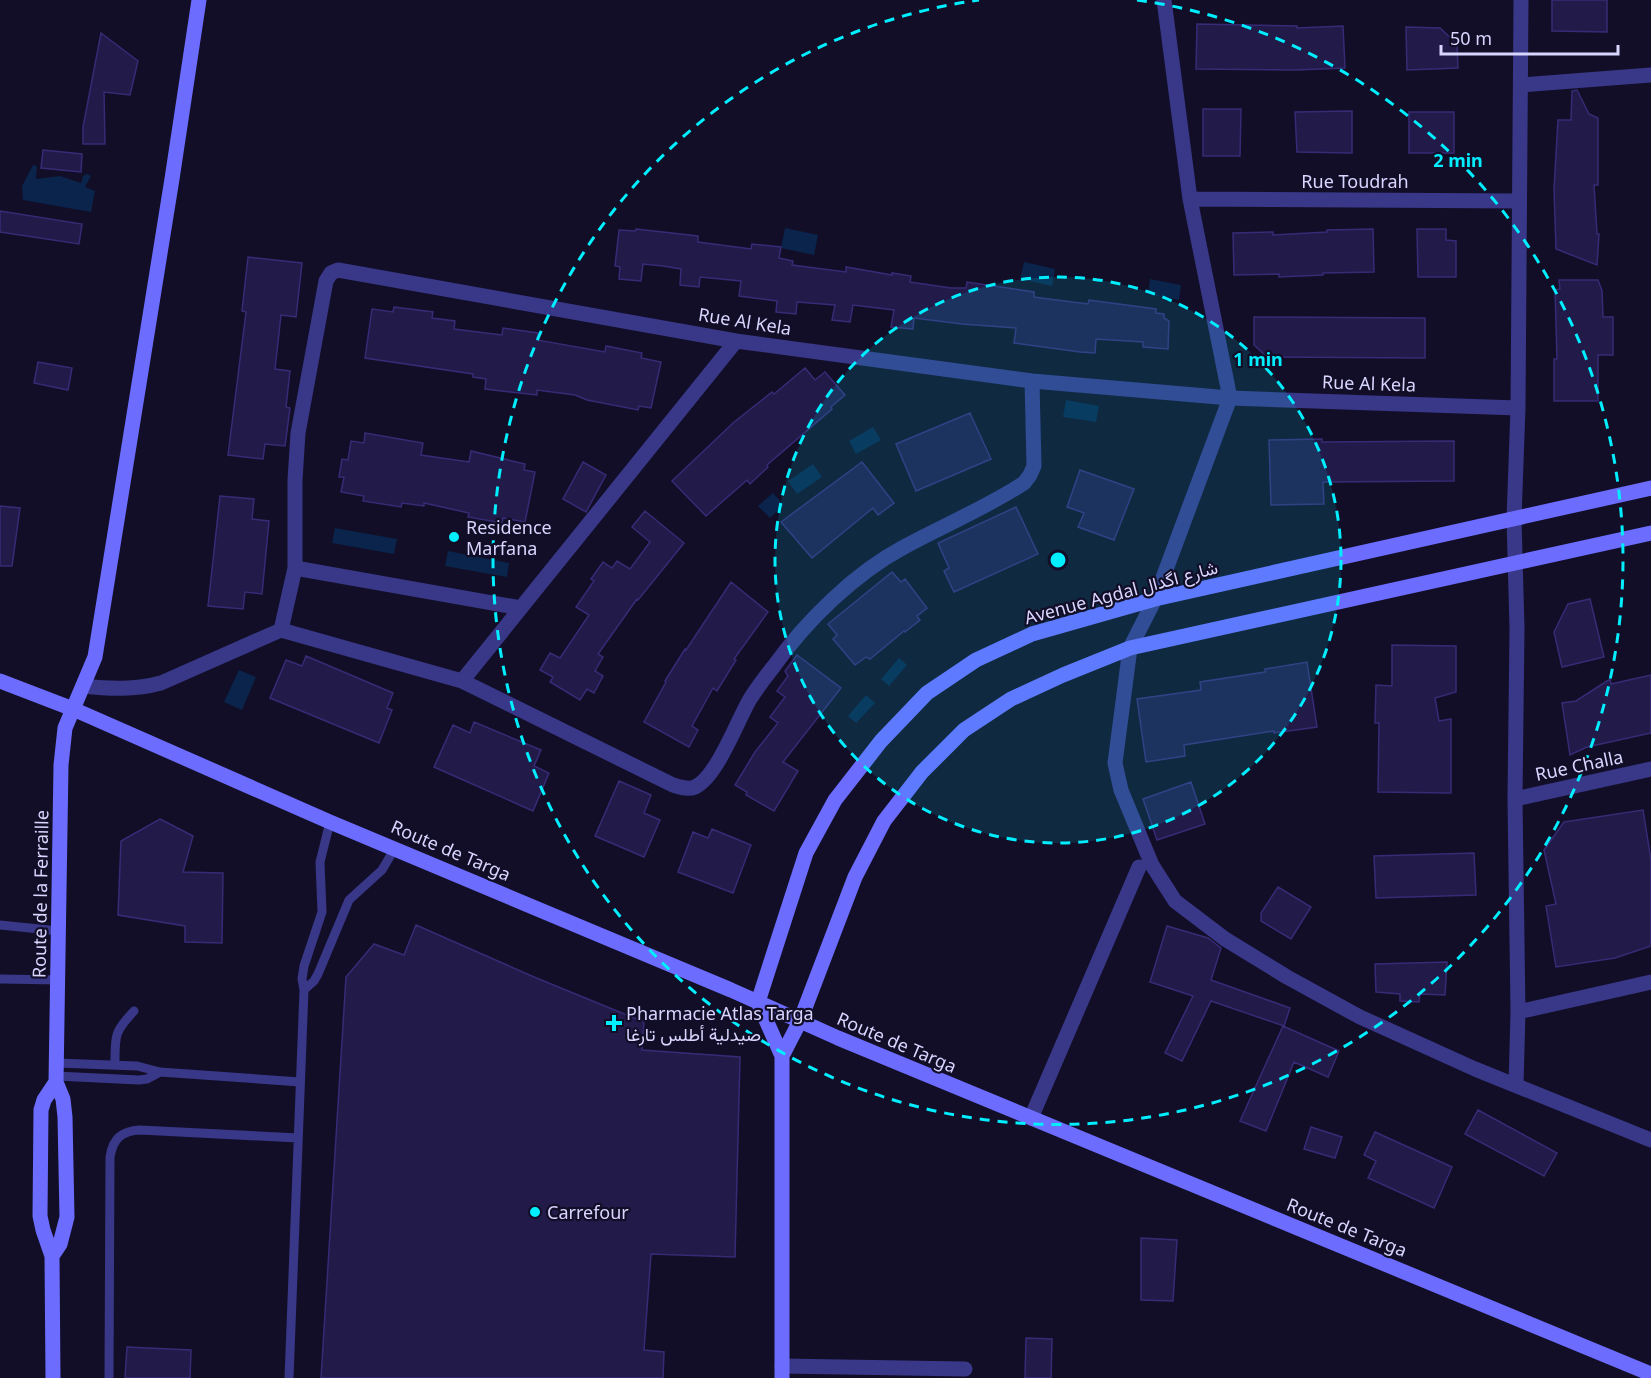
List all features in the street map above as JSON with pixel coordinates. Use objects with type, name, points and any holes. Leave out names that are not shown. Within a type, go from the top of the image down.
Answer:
[{"type":"street","name":"Route de la Ferraille","points":[[52,1256],[60,1244],[67,1217],[65,1117],[56,1073],[61,765],[65,728],[95,657],[199,0]]},
{"type":"street","points":[[1164,0],[1190,199],[1230,398],[1155,599],[1130,648],[1116,749],[1117,776],[1152,865],[1176,901],[1225,939],[1287,977],[1360,1017],[1429,1049],[1651,1140]]},
{"type":"street","points":[[1516,1085],[1518,1012],[1514,519],[1518,408],[1521,0]]},
{"type":"street","points":[[1521,85],[1651,75]]},
{"type":"street","name":"Rue Toudrah","points":[[1190,199],[1519,201]]},
{"type":"street","name":"Rue Al Kela","points":[[281,630],[295,568],[295,480],[298,433],[326,281],[331,273],[339,270],[736,341],[1032,381],[1230,398],[1518,408]]},
{"type":"street","points":[[462,681],[736,341]]},
{"type":"street","points":[[82,686],[110,689],[154,685],[194,670],[281,630],[462,681],[673,784],[682,788],[694,787],[708,778],[750,700],[774,664],[845,589],[875,564],[902,548],[1024,483],[1034,466],[1032,381]]},
{"type":"street","name":"Avenue Agdal شارع اگدال","points":[[758,1002],[806,853],[835,800],[881,741],[927,693],[976,660],[1032,634],[1155,599],[1651,488]]},
{"type":"street","points":[[782,1056],[800,1021],[855,877],[884,821],[922,772],[964,730],[1011,699],[1130,648],[1651,533]]},
{"type":"street","points":[[295,568],[521,608]]},
{"type":"street","name":"Route de Targa","points":[[0,681],[73,709],[330,822],[1031,1118],[1651,1374]]},
{"type":"street","name":"Rue Challa","points":[[1515,799],[1651,769]]},
{"type":"street","points":[[1031,1118],[1139,867]]},
{"type":"street","points":[[1518,1012],[1651,982]]},
{"type":"street","points":[[758,1002],[782,1056],[782,1372],[965,1369]]},
{"type":"street","name":"Route de la Ferraille","points":[[53,1378],[52,1256],[40,1216],[40,1121],[44,1100],[56,1073]]},
{"type":"lane","points":[[289,1378],[303,974],[322,912],[320,862],[330,822]]},
{"type":"lane","points":[[304,990],[314,981],[353,895],[382,870],[395,848]]},
{"type":"lane","points":[[322,912],[341,919]]},
{"type":"lane","points":[[0,925],[59,930]]},
{"type":"lane","points":[[309,952],[325,957]]},
{"type":"lane","points":[[0,979],[58,980]]},
{"type":"lane","points":[[116,1064],[116,1035],[134,1011]]},
{"type":"lane","points":[[56,1073],[116,1064],[145,1067],[160,1072],[300,1082]]},
{"type":"lane","points":[[56,1073],[139,1080],[160,1072]]},
{"type":"lane","points":[[109,1378],[110,1180],[112,1145],[119,1136],[129,1130],[298,1138]]},
{"type":"water","points":[[33,165],[37,166],[36,179],[60,176],[81,183],[83,176],[87,174],[91,176],[85,187],[95,191],[91,212],[23,200],[22,186]]},
{"type":"water","points":[[785,228],[818,235],[814,255],[781,248]]},
{"type":"water","points":[[1024,262],[1055,269],[1052,286],[1020,279]]},
{"type":"water","points":[[1150,279],[1181,285],[1179,300],[1148,294]]},
{"type":"water","points":[[1066,400],[1099,406],[1096,422],[1063,417]]},
{"type":"water","points":[[873,427],[881,440],[856,454],[849,441]]},
{"type":"water","points":[[813,464],[822,477],[797,494],[788,481]]},
{"type":"water","points":[[773,493],[784,505],[770,518],[758,506]]},
{"type":"water","points":[[335,528],[397,539],[394,554],[332,543]]},
{"type":"water","points":[[448,551],[509,563],[507,577],[445,566]]},
{"type":"water","points":[[899,658],[907,665],[889,686],[881,679]]},
{"type":"water","points":[[239,670],[256,677],[242,710],[224,702]]},
{"type":"water","points":[[866,695],[875,703],[856,723],[848,716]]},
{"type":"building","points":[[1552,0],[1607,0],[1607,32],[1552,31]]},
{"type":"building","points":[[1197,24],[1297,26],[1297,28],[1343,26],[1345,68],[1196,69]]},
{"type":"building","points":[[1406,27],[1440,28],[1457,44],[1458,68],[1407,70]]},
{"type":"building","points":[[101,33],[138,61],[130,95],[104,92],[105,144],[83,144],[83,127]]},
{"type":"building","points":[[1577,90],[1589,114],[1598,118],[1598,185],[1594,185],[1597,234],[1599,234],[1597,265],[1556,249],[1554,189],[1558,120],[1571,120],[1572,91]]},
{"type":"building","points":[[1203,109],[1241,109],[1240,156],[1203,156]]},
{"type":"building","points":[[1352,111],[1352,153],[1297,152],[1295,112]]},
{"type":"building","points":[[1409,112],[1454,112],[1454,153],[1409,153]]},
{"type":"building","points":[[43,150],[82,154],[81,172],[41,168]]},
{"type":"building","points":[[0,211],[82,224],[79,244],[0,232]]},
{"type":"building","points":[[636,229],[698,236],[698,242],[751,249],[752,244],[781,247],[779,258],[793,261],[792,265],[846,272],[846,267],[911,276],[910,282],[951,288],[966,288],[967,282],[1034,292],[1034,297],[1088,304],[1089,300],[1156,309],[1156,313],[1164,314],[1164,318],[1169,321],[1168,349],[1143,347],[1143,342],[1096,339],[1095,353],[1080,352],[1014,343],[1016,328],[914,318],[913,329],[891,327],[894,310],[853,305],[850,322],[832,320],[835,305],[797,302],[796,314],[776,312],[777,301],[739,296],[741,281],[700,277],[699,287],[680,285],[681,269],[663,266],[643,264],[641,281],[619,279],[620,267],[615,266],[619,230],[635,231]]},
{"type":"building","points":[[1373,229],[1374,272],[1279,277],[1279,274],[1234,275],[1233,233],[1273,232],[1273,235]]},
{"type":"building","points":[[1417,229],[1446,229],[1446,240],[1456,241],[1456,277],[1418,277]]},
{"type":"building","points":[[248,257],[302,263],[296,317],[281,315],[275,369],[290,371],[286,407],[290,408],[285,446],[265,444],[263,459],[228,455],[246,312],[242,311]]},
{"type":"building","points":[[1559,280],[1598,280],[1602,291],[1603,317],[1613,317],[1613,355],[1598,355],[1598,401],[1554,401],[1554,359],[1557,359],[1555,290],[1560,289]]},
{"type":"building","points":[[394,307],[433,312],[432,318],[455,321],[454,329],[502,335],[503,328],[538,333],[537,340],[605,352],[606,346],[642,353],[641,358],[661,362],[651,408],[639,406],[638,410],[587,400],[575,395],[537,390],[537,395],[485,389],[486,379],[473,377],[473,374],[365,358],[372,309],[393,312]]},
{"type":"building","points":[[1254,317],[1425,318],[1425,358],[1267,357],[1254,345]]},
{"type":"building","points":[[38,362],[72,368],[68,390],[34,383]]},
{"type":"building","points":[[805,368],[815,380],[825,372],[845,395],[767,465],[768,467],[750,484],[747,480],[706,516],[672,481],[733,423],[772,392],[774,394]]},
{"type":"building","points":[[970,413],[991,459],[916,491],[896,444]]},
{"type":"building","points":[[365,433],[423,443],[421,455],[469,462],[471,451],[525,464],[524,470],[535,472],[525,522],[503,518],[502,523],[468,517],[469,513],[424,503],[424,506],[402,503],[401,507],[363,501],[364,496],[341,492],[344,477],[339,477],[342,459],[348,460],[351,441],[364,443]]},
{"type":"building","points":[[1322,439],[1322,442],[1454,441],[1454,481],[1323,482],[1324,504],[1271,505],[1269,440]]},
{"type":"building","points":[[583,462],[606,475],[586,512],[563,499]]},
{"type":"building","points":[[862,462],[894,503],[878,515],[873,508],[812,558],[781,522]]},
{"type":"building","points":[[1080,470],[1134,489],[1114,540],[1078,527],[1084,513],[1067,507]]},
{"type":"building","points":[[220,496],[254,499],[252,519],[269,521],[262,594],[245,592],[243,609],[208,606]]},
{"type":"building","points":[[0,506],[20,508],[12,566],[0,566]]},
{"type":"building","points":[[1016,507],[1038,554],[954,592],[944,571],[949,568],[938,543]]},
{"type":"building","points":[[645,511],[684,543],[637,599],[598,654],[603,657],[595,671],[603,676],[594,693],[587,689],[580,700],[550,682],[553,677],[540,670],[550,653],[560,658],[589,615],[576,607],[594,581],[591,579],[603,562],[612,568],[617,561],[630,569],[650,542],[632,527]]},
{"type":"building","points":[[892,572],[901,582],[905,579],[927,608],[917,616],[920,620],[905,632],[870,659],[866,657],[855,665],[833,639],[837,635],[828,624]]},
{"type":"building","points":[[731,582],[768,612],[734,659],[736,660],[717,691],[713,688],[692,726],[698,730],[689,747],[644,722],[665,681]]},
{"type":"building","points":[[1590,599],[1604,657],[1562,667],[1554,632],[1568,604]]},
{"type":"building","points":[[1392,645],[1456,646],[1456,692],[1435,698],[1439,721],[1451,719],[1451,793],[1378,792],[1379,723],[1375,723],[1376,685],[1392,686]]},
{"type":"building","points":[[797,655],[841,688],[783,762],[798,771],[774,811],[746,795],[747,792],[735,785],[755,752],[778,723],[770,717],[785,697],[777,691],[788,676],[785,671]]},
{"type":"building","points":[[306,656],[393,693],[387,708],[392,710],[379,743],[270,698],[286,660],[302,666]]},
{"type":"building","points":[[1307,662],[1317,727],[1274,733],[1274,731],[1184,745],[1185,756],[1146,762],[1137,699],[1201,690],[1200,682],[1265,672],[1265,669]]},
{"type":"building","points":[[1651,675],[1651,733],[1587,747],[1570,755],[1562,703],[1576,701],[1610,679],[1611,684]]},
{"type":"building","points":[[474,722],[541,750],[534,766],[549,773],[533,811],[434,767],[453,725],[470,733]]},
{"type":"building","points":[[619,781],[651,795],[644,813],[660,820],[644,857],[595,836]]},
{"type":"building","points":[[1191,782],[1205,824],[1157,840],[1143,799]]},
{"type":"building","points":[[1643,810],[1651,860],[1651,946],[1615,958],[1556,967],[1546,906],[1556,904],[1544,850],[1564,822]]},
{"type":"building","points":[[160,819],[193,836],[183,872],[223,873],[222,943],[185,942],[185,926],[118,915],[121,841]]},
{"type":"building","points":[[712,829],[751,845],[733,893],[678,872],[693,832],[708,838]]},
{"type":"building","points":[[1474,853],[1476,895],[1376,898],[1374,856]]},
{"type":"building","points":[[1278,887],[1311,907],[1291,939],[1261,921],[1261,913]]},
{"type":"building","points":[[416,925],[644,1022],[642,1050],[740,1057],[735,1257],[651,1254],[644,1350],[664,1352],[663,1378],[321,1378],[346,977],[374,944],[404,955]]},
{"type":"building","points":[[1167,926],[1208,938],[1221,948],[1211,980],[1290,1008],[1284,1026],[1211,1001],[1182,1061],[1165,1053],[1193,996],[1150,982]]},
{"type":"building","points":[[1447,962],[1445,995],[1420,994],[1419,1002],[1400,1001],[1400,994],[1376,992],[1375,964]]},
{"type":"building","points":[[1283,1026],[1339,1051],[1328,1077],[1294,1062],[1266,1131],[1240,1121]]},
{"type":"building","points":[[1478,1110],[1557,1153],[1544,1176],[1465,1134]]},
{"type":"building","points":[[1311,1127],[1342,1137],[1335,1158],[1304,1149]]},
{"type":"building","points":[[1375,1132],[1452,1167],[1434,1208],[1368,1178],[1376,1161],[1364,1155]]},
{"type":"building","points":[[1141,1238],[1177,1240],[1173,1301],[1141,1300]]},
{"type":"building","points":[[1026,1338],[1052,1339],[1051,1378],[1025,1378]]},
{"type":"building","points":[[127,1347],[191,1350],[190,1378],[125,1378]]},
{"type":"place","name":"Residence Marfana","points":[[454,537]]},
{"type":"place","name":"Pharmacie Atlas Targa صيدلية أطلس تارغا","points":[[614,1023]]},
{"type":"place","name":"Carrefour","points":[[535,1212]]}]
